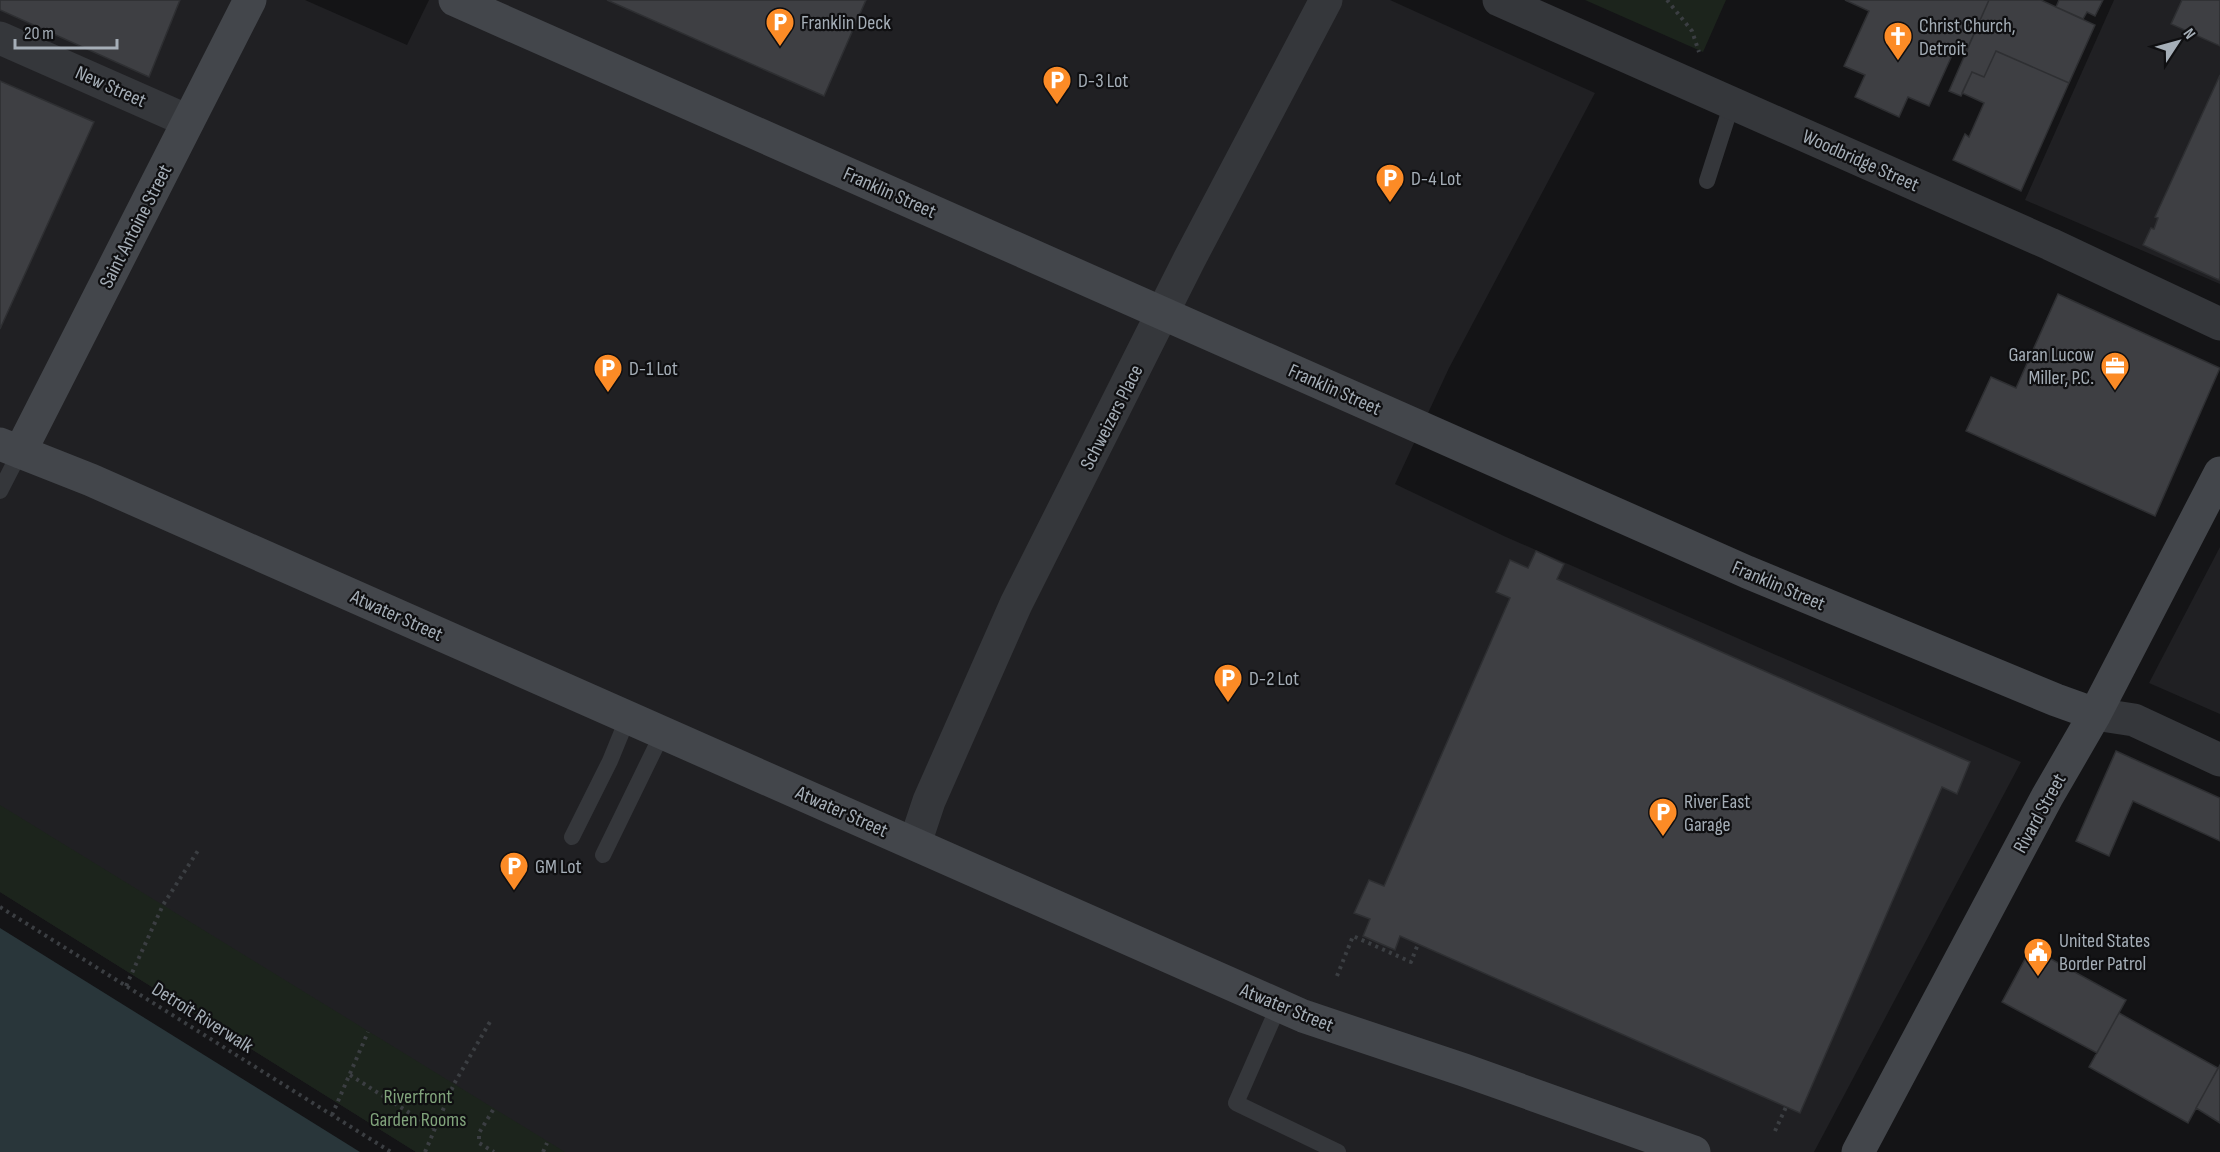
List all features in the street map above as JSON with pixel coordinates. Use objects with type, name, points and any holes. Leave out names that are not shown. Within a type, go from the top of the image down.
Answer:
[{"type":"street","name":"Saint Antoine Street","points":[[10,448],[188,121],[250,0]]},
{"type":"street","name":"Franklin Street","points":[[455,0],[1737,567],[2055,700],[2095,714],[2134,720],[2220,760]]},
{"type":"street","name":"Schweizers Place","points":[[915,843],[929,801],[1016,604],[1163,313],[1326,0]]},
{"type":"street","name":"Woodbridge Street","points":[[1499,0],[2050,244],[2220,324]]},
{"type":"street","name":"New Street","points":[[0,38],[188,121]]},
{"type":"street","name":"Atwater Street","points":[[10,448],[91,480],[1303,1016],[1464,1070],[1694,1152]]},
{"type":"street","name":"Rivard Street","points":[[1858,1152],[2047,797],[2095,714],[2220,473]]},
{"type":"lane","points":[[1707,180],[1732,103]]},
{"type":"lane","points":[[0,491],[10,448]]},
{"type":"lane","points":[[572,837],[610,761],[628,717]]},
{"type":"lane","points":[[603,855],[663,732]]},
{"type":"lane","points":[[1279,1005],[1236,1103],[1338,1152]]},
{"type":"path","points":[[1667,0],[1692,31],[1699,50],[1698,56]]},
{"type":"path","points":[[126,986],[163,905],[199,849]]},
{"type":"path","name":"Detroit Riverwalk","points":[[0,907],[391,1152]]},
{"type":"path","points":[[1337,975],[1353,936],[1411,962],[1418,944]]},
{"type":"path","points":[[425,1152],[454,1084],[491,1020]]},
{"type":"path","points":[[332,1115],[368,1032]]},
{"type":"path","points":[[350,1075],[435,1129]]},
{"type":"path","points":[[1775,1131],[1786,1107]]},
{"type":"path","points":[[493,1110],[479,1133],[479,1143],[494,1152]]},
{"type":"path","points":[[543,1152],[547,1143]]},
{"type":"shaded area","points":[[0,0],[305,0],[407,45],[429,0],[1390,0],[1595,93],[1449,368],[1395,484],[1506,537],[2021,762],[1814,1152],[416,1152],[0,892]]},
{"type":"shaded area","points":[[2114,0],[2220,0],[2220,284],[2025,200]]},
{"type":"shaded area","points":[[2220,547],[2220,714],[2149,683]]},
{"type":"shaded area","points":[[0,928],[360,1152],[0,1152]]},
{"type":"green space","points":[[1585,0],[1726,0],[1703,52]]},
{"type":"green space","name":"Riverfront Garden Rooms","points":[[0,805],[565,1152],[416,1152],[0,892]]},
{"type":"building","points":[[0,0],[180,0],[149,77],[0,10]]},
{"type":"building","name":"Franklin Deck","points":[[607,0],[866,0],[824,96]]},
{"type":"building","name":"Christ Church, Detroit","points":[[1845,0],[1989,0],[1964,56],[1954,51],[1929,106],[1908,97],[1899,117],[1855,97],[1865,75],[1844,66],[1869,11]]},
{"type":"building","points":[[1989,0],[2041,0],[2095,25],[2069,83],[1996,51],[1984,77],[1972,72],[1961,96],[1949,91]]},
{"type":"building","points":[[2059,0],[2103,0],[2095,16],[2087,12],[2083,19],[2056,7]]},
{"type":"building","points":[[2182,0],[2220,0],[2220,46],[2171,24]]},
{"type":"building","points":[[1996,51],[2069,83],[2021,191],[1953,160],[1965,134],[1969,137],[1984,103],[1962,93],[1972,72],[1984,77]]},
{"type":"building","points":[[2220,75],[2219,280],[2143,245],[2151,228],[2154,229],[2158,218],[2155,217]]},
{"type":"building","points":[[0,81],[94,122],[0,329]]},
{"type":"building","points":[[2058,294],[2220,368],[2155,516],[1966,431],[1991,377],[2016,388]]},
{"type":"building","name":"River East Garage","points":[[1536,551],[1564,564],[1557,579],[1970,762],[1957,794],[1942,787],[1800,1113],[1400,936],[1395,950],[1363,936],[1370,919],[1354,913],[1369,880],[1384,886],[1510,598],[1496,592],[1510,560],[1528,568]]},
{"type":"building","points":[[2116,751],[2220,798],[2220,841],[2133,801],[2109,856],[2076,841]]},
{"type":"building","points":[[2031,948],[2126,1000],[2097,1053],[2002,1002]]},
{"type":"building","points":[[2119,1013],[2218,1068],[2188,1123],[2089,1067]]},
{"type":"building","points":[[2220,1065],[2220,1123],[2196,1108]]},
{"type":"place","name":"Franklin Deck","points":[[780,48]]},
{"type":"place","name":"Christ Church, Detroit","points":[[1898,62]]},
{"type":"place","name":"D-3 Lot","points":[[1057,106]]},
{"type":"place","name":"D-4 Lot","points":[[1390,204]]},
{"type":"place","name":"Garan Lucow Miller, P.C.","points":[[2115,392]]},
{"type":"place","name":"D-1 Lot","points":[[608,394]]},
{"type":"place","name":"D-2 Lot","points":[[1228,704]]},
{"type":"place","name":"River East Garage","points":[[1663,838]]},
{"type":"place","name":"GM Lot","points":[[514,892]]},
{"type":"place","name":"United States Border Patrol","points":[[2038,978]]}]
